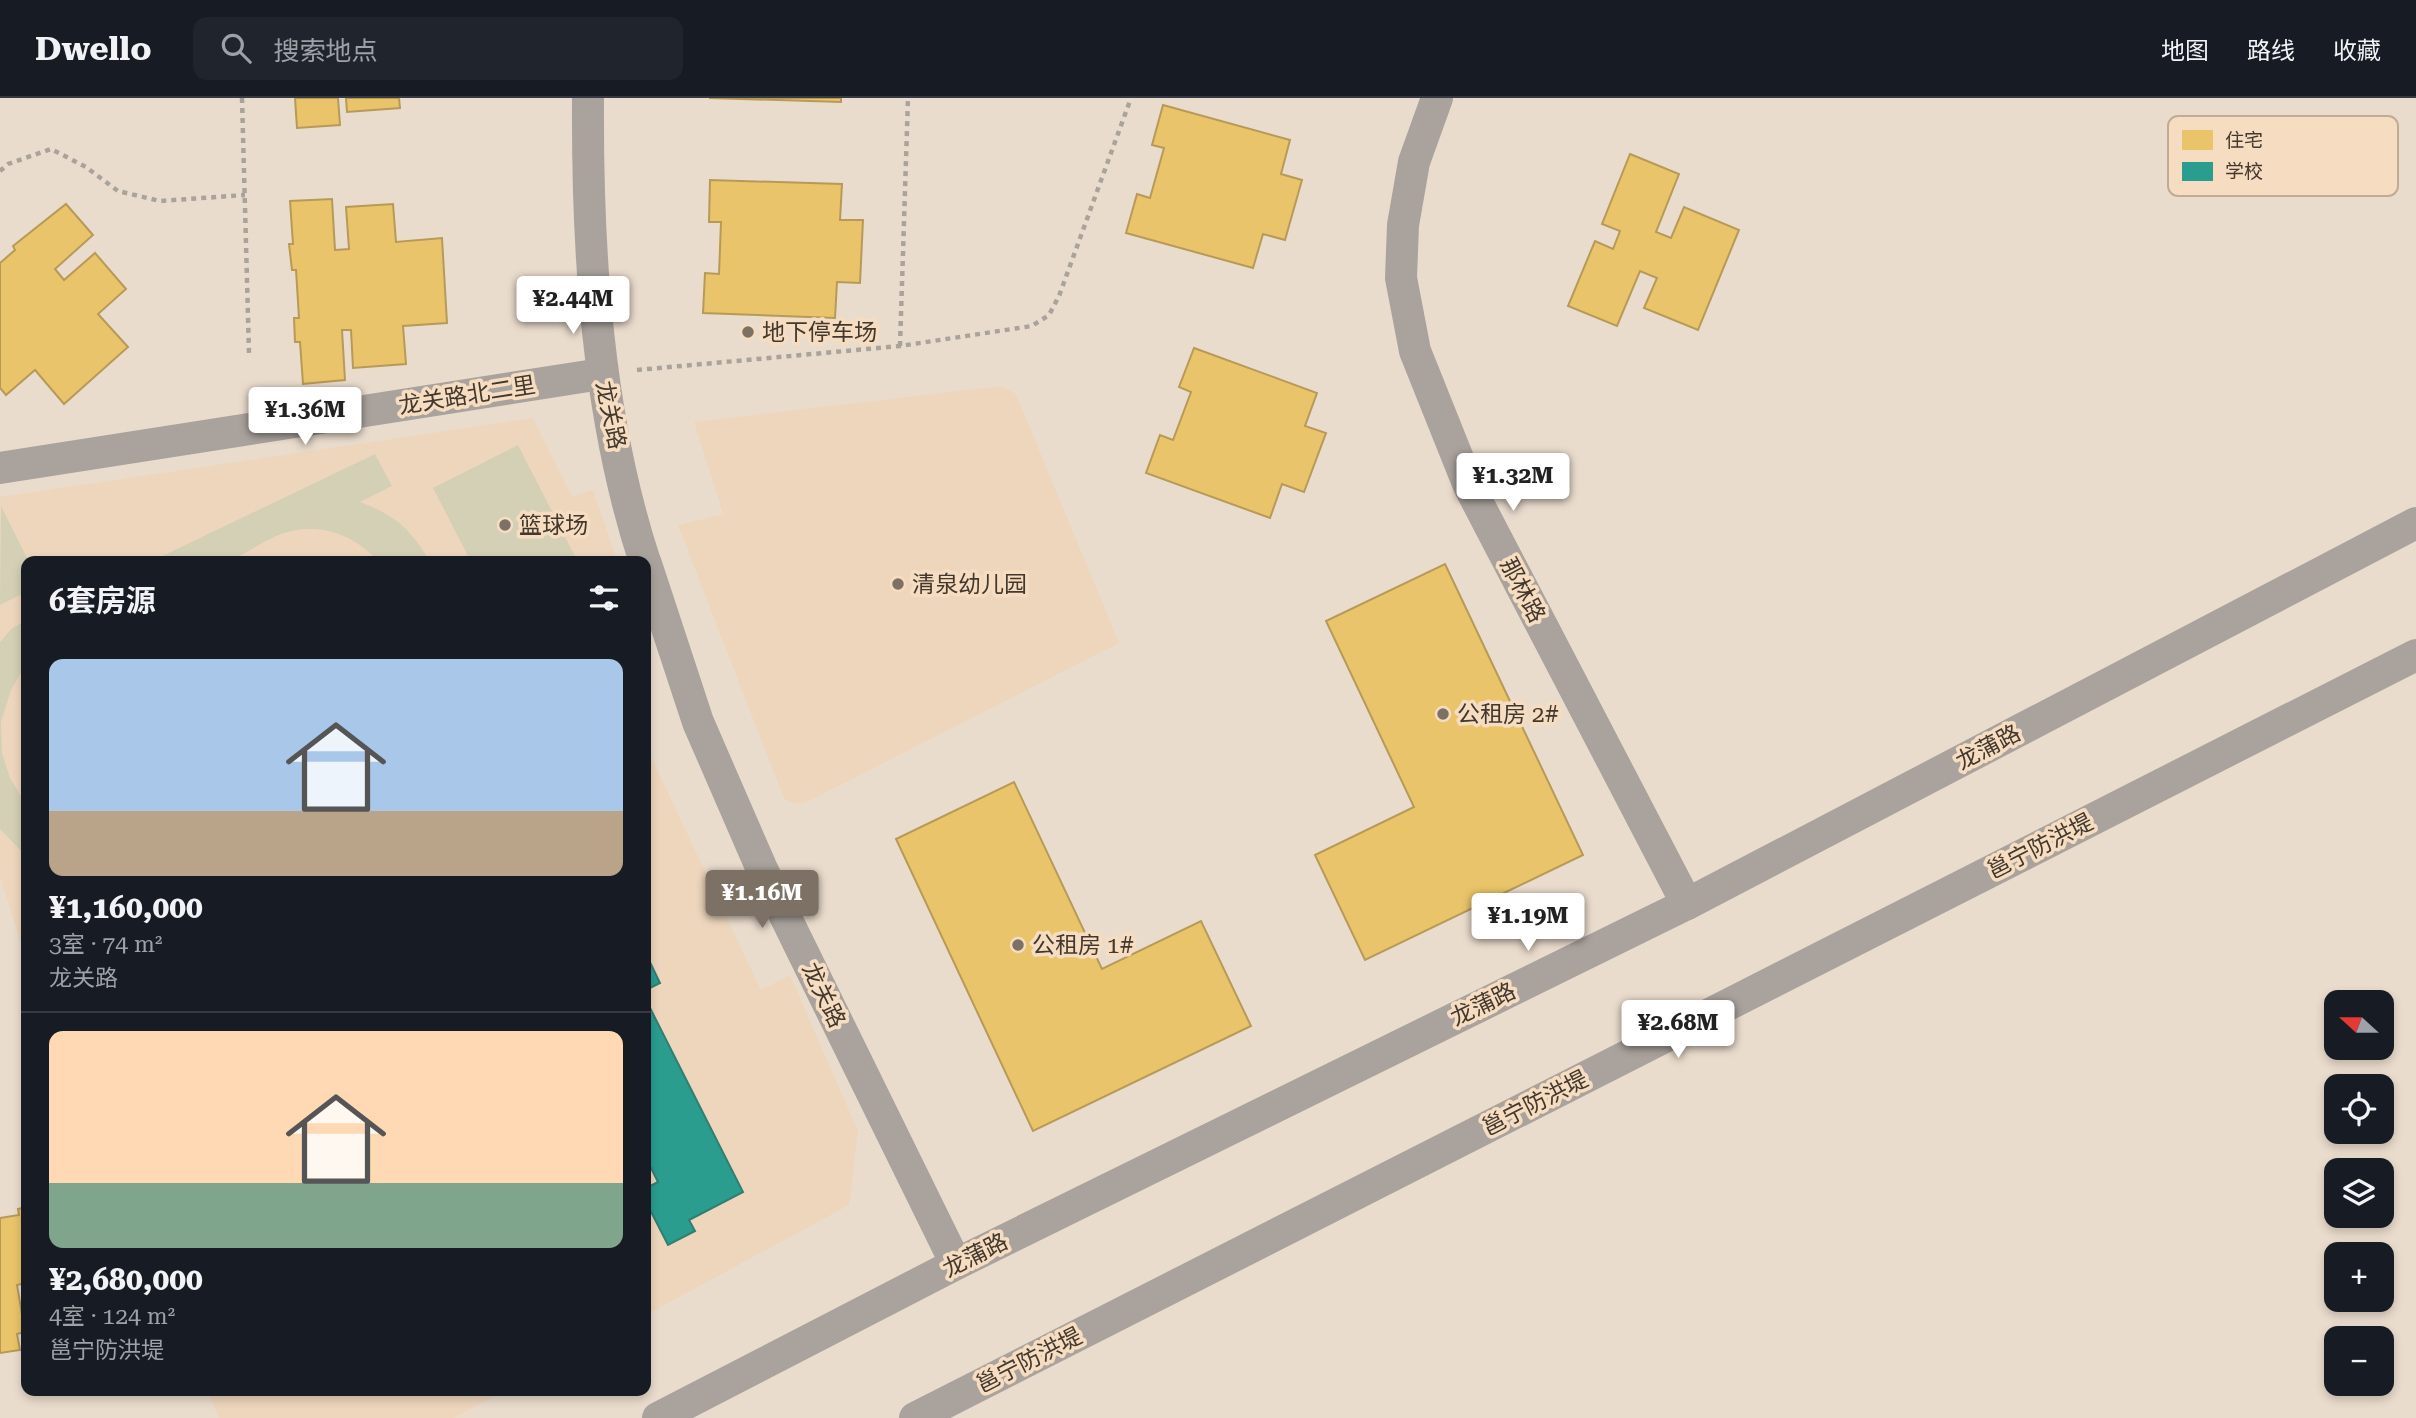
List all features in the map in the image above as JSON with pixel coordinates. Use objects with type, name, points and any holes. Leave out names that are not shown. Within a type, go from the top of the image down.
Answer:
[{"type":"street","name":"龙关路","points":[[588,98],[588,165],[601,374],[643,556]]},
{"type":"street","name":"那林路","points":[[1437,98],[1414,162],[1403,225],[1401,278],[1415,351],[1469,486],[1687,904]]},
{"type":"street","name":"龙关路北二里","points":[[0,468],[601,374]]},
{"type":"street","name":"龙蒲路","points":[[658,1418],[956,1264],[1687,904],[2416,523]]},
{"type":"street","name":"龙关路","points":[[651,581],[698,722],[761,867],[956,1264]]},
{"type":"street","name":"邕宁防洪堤","points":[[915,1418],[2416,655]]},
{"type":"path","points":[[242,98],[249,353]]},
{"type":"path","points":[[900,346],[908,98]]},
{"type":"path","points":[[601,374],[900,346],[1032,326],[1049,316],[1059,296],[1131,98]]},
{"type":"path","points":[[0,171],[8,164],[51,149],[86,167],[118,191],[160,201],[245,195]]},
{"type":"shaded area","name":"清泉幼儿园","points":[[1001,386],[1016,394],[1119,643],[809,801],[796,804],[784,799],[678,525],[723,514],[694,422]]},
{"type":"shaded area","points":[[533,418],[572,496],[593,490],[615,556],[21,556],[21,943],[0,877],[0,497]]},
{"type":"shaded area","name":"篮球场","points":[[518,445],[575,556],[468,556],[433,488]]},
{"type":"shaded area","points":[[375,454],[392,486],[360,502],[401,524],[426,556],[373,556],[347,537],[308,529],[281,534],[238,556],[162,556]]},
{"type":"shaded area","points":[[1,506],[26,556],[21,556],[21,594],[0,605]]},
{"type":"shaded area","points":[[21,624],[21,673],[11,690],[1,722],[2,753],[10,778],[21,797],[21,851],[0,829],[0,642],[12,628]]},
{"type":"shaded area","points":[[651,757],[761,990],[790,975],[858,1131],[849,1205],[651,1312]]},
{"type":"shaded area","points":[[209,1396],[495,1396],[454,1418],[219,1418]]},
{"type":"building: 住宅","points":[[295,98],[338,98],[340,125],[297,128]]},
{"type":"building: 住宅","points":[[346,98],[399,98],[400,108],[347,112]]},
{"type":"building: 住宅","points":[[709,98],[841,98],[841,102]]},
{"type":"building: 住宅","points":[[1163,105],[1290,140],[1281,174],[1302,180],[1285,240],[1263,234],[1253,268],[1126,233],[1137,194],[1150,198],[1164,148],[1152,145]]},
{"type":"building: 住宅","points":[[1630,154],[1679,174],[1656,232],[1671,238],[1684,207],[1739,230],[1698,330],[1644,308],[1657,278],[1640,271],[1617,326],[1568,306],[1595,241],[1613,249],[1620,231],[1602,224]]},
{"type":"building: 住宅","points":[[710,180],[842,184],[840,220],[863,220],[860,283],[837,282],[835,318],[703,313],[705,273],[719,274],[721,222],[709,222]]},
{"type":"building: 住宅","points":[[332,199],[335,250],[349,249],[346,207],[393,204],[396,242],[442,238],[447,323],[403,326],[406,364],[353,368],[351,330],[342,330],[345,380],[303,384],[300,342],[295,342],[294,318],[299,318],[296,270],[292,270],[289,244],[293,244],[290,201]]},
{"type":"building: 住宅","points":[[66,204],[93,235],[55,269],[64,280],[95,253],[126,289],[98,314],[128,347],[64,404],[35,370],[6,395],[0,388],[0,263],[15,250],[13,246]]},
{"type":"building: 住宅","points":[[1194,348],[1317,393],[1305,426],[1326,433],[1304,492],[1282,484],[1270,518],[1146,473],[1160,435],[1173,440],[1191,392],[1179,387]]},
{"type":"building: 住宅","name":"公租房 2#","points":[[1445,564],[1583,855],[1365,960],[1315,855],[1414,807],[1326,621]]},
{"type":"building: 住宅","name":"公租房 1#","points":[[1014,782],[1102,969],[1201,921],[1251,1026],[1033,1131],[896,839]]},
{"type":"building: 住宅","points":[[21,1208],[21,1284],[17,1285],[21,1308],[21,1333],[17,1334],[20,1350],[0,1353],[0,1218],[19,1215],[18,1209]]},
{"type":"building: 学校","points":[[651,964],[660,983],[651,988]]},
{"type":"building: 学校","points":[[651,1010],[743,1192],[689,1220],[695,1231],[668,1245],[651,1212],[651,1186],[658,1182],[651,1168]]},
{"type":"place","name":"地下停车场","points":[[748,332]]},
{"type":"place","name":"篮球场","points":[[505,525]]},
{"type":"place","name":"清泉幼儿园","points":[[898,584]]},
{"type":"place","name":"公租房 2#","points":[[1443,714]]},
{"type":"place","name":"公租房 1#","points":[[1018,945]]}]
